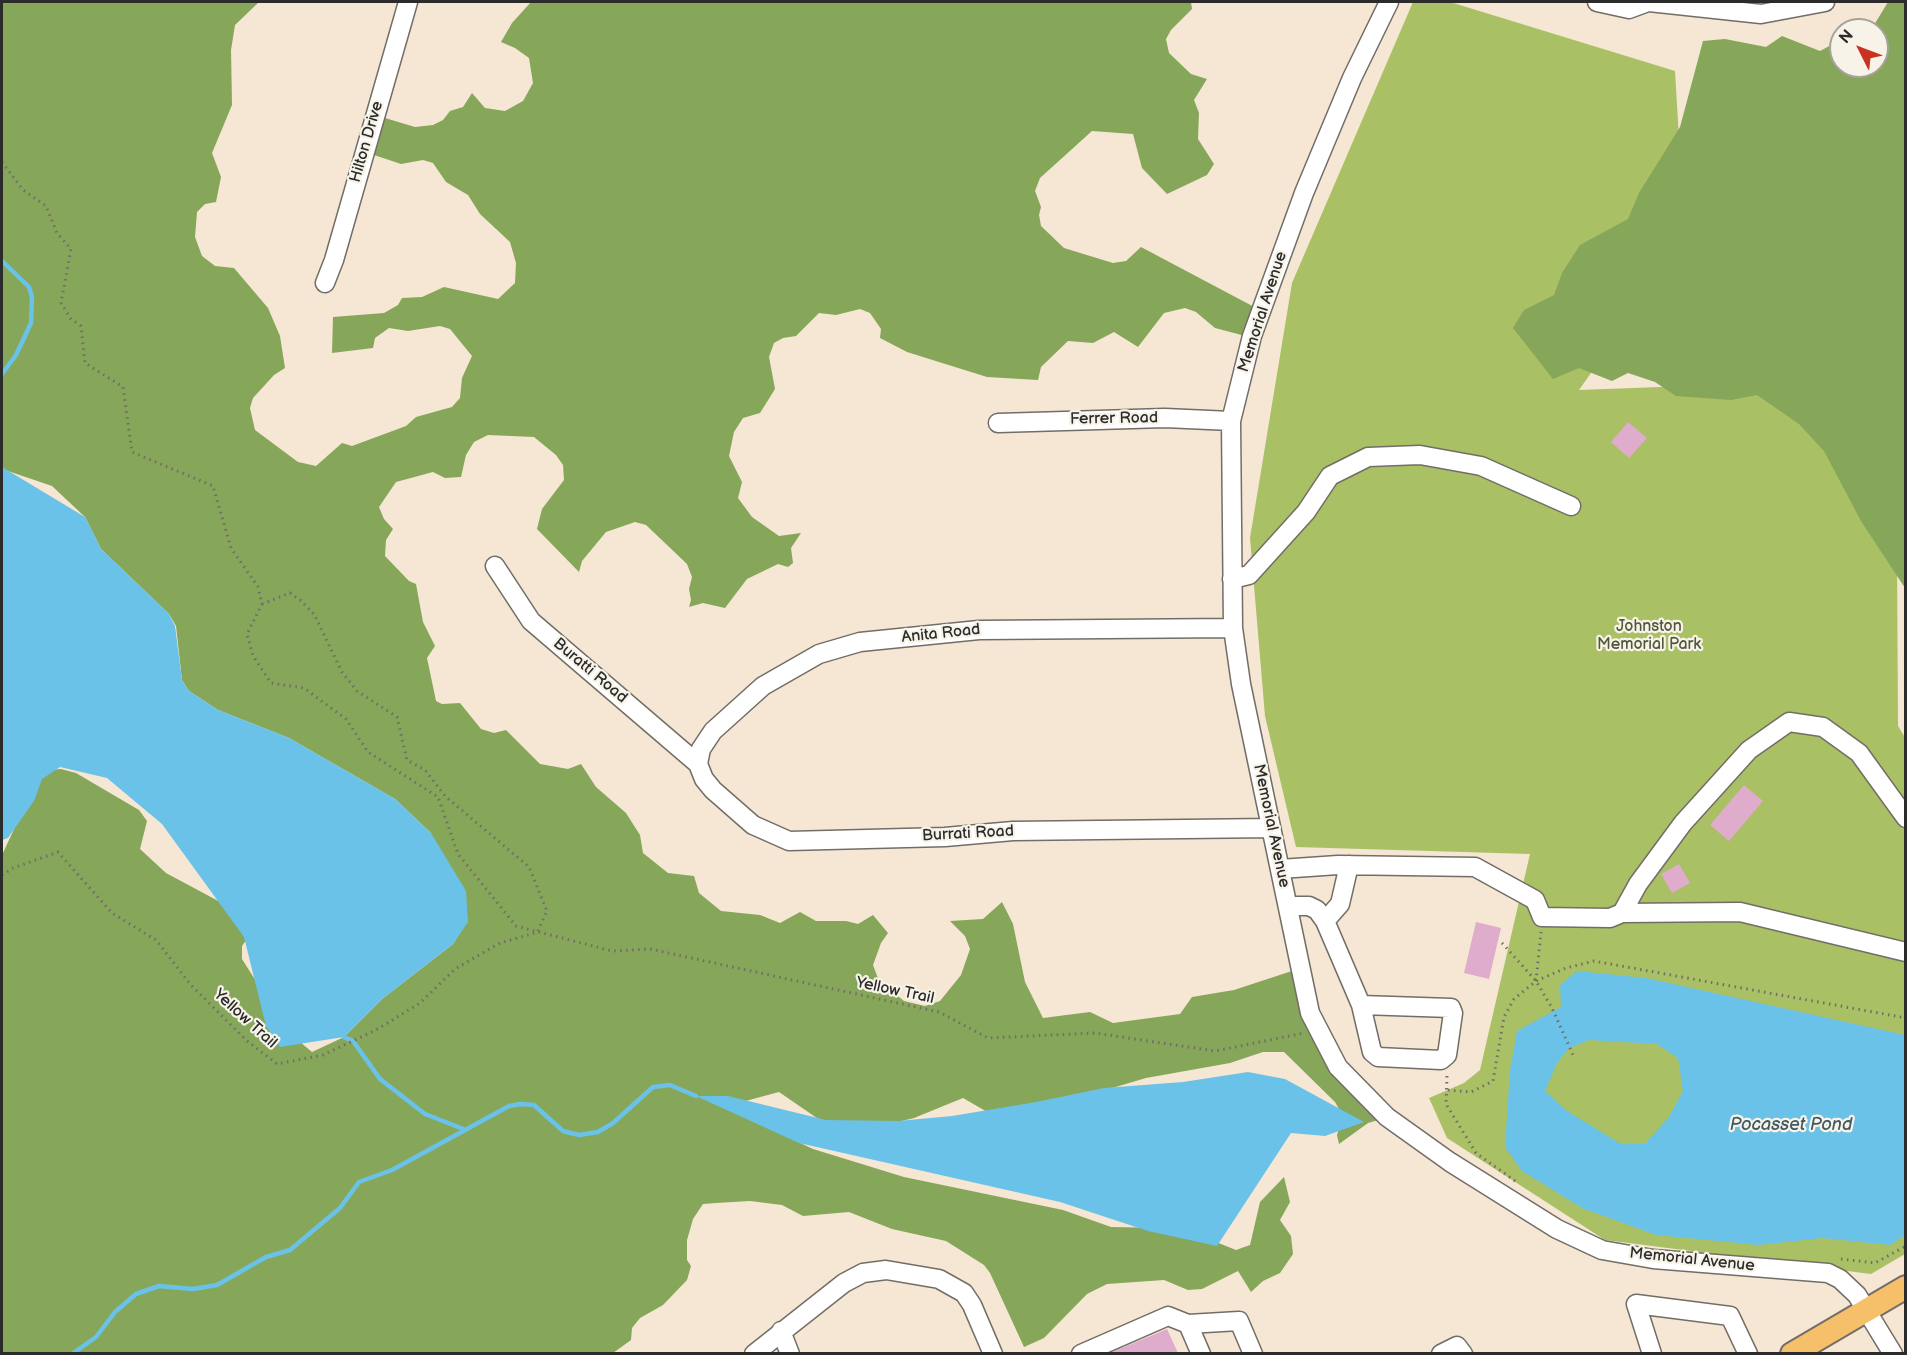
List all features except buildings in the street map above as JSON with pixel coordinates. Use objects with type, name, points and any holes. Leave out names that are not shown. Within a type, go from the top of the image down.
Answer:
[{"type":"main road","points":[[1792,1353],[1905,1287]]},
{"type":"street","name":"Hilton Drive","points":[[325,283],[334,260],[408,2]]},
{"type":"street","name":"Memorial Avenue","points":[[1389,2],[1352,78],[1304,193],[1252,336],[1231,421],[1233,628],[1241,684],[1305,997],[1317,1030],[1338,1067],[1387,1117],[1450,1162],[1557,1229],[1602,1250],[1653,1259],[1828,1273],[1848,1287],[1868,1310],[1893,1353]]},
{"type":"street","points":[[1597,2],[1629,9],[1648,2],[1761,14],[1825,2]]},
{"type":"street","name":"Ferrer Road","points":[[998,423],[1165,418],[1231,421]]},
{"type":"street","points":[[1232,579],[1249,574],[1306,512],[1330,476],[1368,457],[1420,455],[1481,466],[1571,506]]},
{"type":"street","name":"Buratti Road","points":[[495,567],[531,621],[698,764]]},
{"type":"street","name":"Anita Road","points":[[698,764],[701,749],[713,730],[763,686],[819,654],[860,642],[979,630],[1233,628]]},
{"type":"street","points":[[1622,913],[1638,884],[1683,823],[1749,750],[1789,722],[1823,727],[1859,753],[1905,818]]},
{"type":"street","name":"Burrati Road","points":[[698,764],[704,779],[713,790],[753,825],[789,841],[945,837],[1013,831],[1271,828]]},
{"type":"street","points":[[1280,869],[1349,865],[1475,867],[1535,900],[1542,917],[1610,918],[1622,913],[1740,912],[1905,952]]},
{"type":"street","points":[[1325,921],[1340,904],[1349,865]]},
{"type":"street","points":[[1288,906],[1309,906],[1317,910],[1325,921],[1361,1005],[1372,1052],[1378,1057],[1441,1060],[1447,1055],[1453,1013],[1451,1008],[1361,1005]]},
{"type":"street","points":[[754,1353],[844,1283],[863,1273],[886,1270],[939,1279],[964,1293],[972,1305],[993,1353]]},
{"type":"street","points":[[1652,1353],[1636,1304],[1730,1316],[1748,1353]]},
{"type":"street","points":[[1081,1353],[1168,1316],[1188,1324],[1239,1321],[1253,1353]]},
{"type":"street","points":[[1188,1324],[1201,1353]]},
{"type":"street","points":[[781,1331],[790,1353]]},
{"type":"street","points":[[1441,1353],[1457,1346],[1463,1353]]},
{"type":"path","points":[[2,162],[23,190],[46,206],[57,233],[71,249],[61,303],[71,319],[81,326],[85,363],[123,387],[132,452],[213,486],[231,548],[258,587],[262,604],[290,593],[300,600],[314,614],[342,672],[357,691],[397,717],[407,760],[425,770],[445,796],[529,867],[547,912],[537,933]]},
{"type":"path","name":"Yellow Trail","points":[[262,604],[247,634],[253,656],[271,683],[304,688],[346,719],[368,752],[438,797],[458,854],[516,926],[612,951],[650,950],[939,1012],[988,1038],[1095,1033],[1215,1051],[1317,1030]]},
{"type":"path","name":"Yellow Trail","points":[[2,875],[13,868],[58,852],[112,913],[156,940],[190,984],[246,1040],[277,1064],[322,1055],[376,1030],[420,1003],[455,969],[500,943],[537,933]]},
{"type":"path","points":[[1536,981],[1542,917]]},
{"type":"path","points":[[1502,943],[1536,981],[1552,1008],[1574,1057]]},
{"type":"path","points":[[1448,1090],[1472,1092],[1493,1081],[1504,1017],[1514,999],[1536,981],[1566,968],[1594,961],[1905,1018]]},
{"type":"path","points":[[1447,1076],[1446,1104],[1476,1153],[1522,1186]]},
{"type":"path","points":[[1833,1258],[1875,1263],[1905,1246]]},
{"type":"green space","points":[[2,2],[259,2],[235,25],[231,50],[232,105],[212,153],[221,177],[216,202],[205,204],[197,212],[195,237],[202,256],[215,266],[234,268],[268,308],[280,336],[285,368],[274,375],[253,398],[250,408],[255,430],[298,462],[316,466],[342,443],[352,446],[406,426],[416,417],[452,407],[460,398],[462,378],[472,356],[450,329],[440,326],[408,331],[389,328],[375,338],[373,348],[332,353],[333,317],[384,313],[398,305],[402,298],[422,297],[444,287],[498,299],[515,283],[516,263],[510,242],[480,214],[468,195],[446,182],[433,163],[423,160],[401,164],[365,152],[375,115],[415,127],[433,125],[443,120],[450,111],[463,107],[472,93],[485,108],[505,111],[523,101],[533,83],[529,58],[501,42],[512,23],[531,2],[1191,2],[1192,9],[1171,30],[1166,39],[1169,53],[1191,74],[1207,79],[1194,100],[1199,113],[1198,139],[1214,164],[1207,175],[1167,194],[1142,168],[1133,134],[1092,131],[1040,178],[1035,191],[1041,207],[1039,215],[1041,226],[1064,248],[1113,263],[1126,261],[1141,247],[1258,309],[1249,337],[1215,328],[1196,312],[1185,308],[1164,313],[1138,347],[1114,332],[1093,343],[1068,341],[1041,367],[1038,380],[987,377],[907,352],[880,338],[881,329],[870,313],[860,309],[836,315],[819,313],[796,336],[783,338],[774,343],[769,357],[775,389],[760,413],[743,418],[734,432],[729,456],[742,482],[738,498],[752,517],[779,536],[801,533],[791,548],[793,563],[788,567],[778,564],[747,579],[725,608],[703,603],[689,607],[692,577],[687,564],[646,525],[635,522],[606,532],[582,561],[579,572],[537,529],[542,509],[564,480],[563,465],[556,455],[534,437],[488,435],[474,442],[466,455],[461,477],[445,478],[433,472],[396,482],[379,507],[384,519],[393,529],[386,540],[385,556],[409,581],[416,584],[423,622],[435,646],[427,658],[436,701],[442,704],[460,703],[481,729],[494,733],[506,730],[540,764],[568,769],[581,764],[596,787],[626,813],[640,835],[643,853],[668,873],[694,876],[699,893],[721,911],[760,915],[780,923],[800,912],[816,921],[846,921],[858,924],[873,915],[888,933],[881,943],[873,965],[879,981],[904,1001],[925,1006],[940,1001],[961,975],[970,949],[965,936],[950,921],[983,919],[1002,902],[1013,924],[1025,982],[1043,1018],[1090,1012],[1113,1023],[1180,1014],[1192,997],[1234,990],[1298,969],[1336,1061],[1389,1117],[1368,1123],[1339,1144],[1337,1135],[1343,1116],[1335,1102],[1284,1052],[1263,1052],[1230,1063],[1146,1078],[1031,1112],[989,1113],[963,1098],[914,1118],[865,1130],[827,1125],[779,1092],[738,1103],[775,1131],[813,1149],[904,1177],[1063,1210],[1111,1227],[1163,1228],[1201,1236],[1236,1250],[1250,1245],[1260,1202],[1284,1177],[1290,1202],[1280,1220],[1291,1236],[1293,1254],[1280,1273],[1263,1281],[1251,1292],[1238,1271],[1202,1289],[1188,1290],[1164,1280],[1107,1284],[1087,1294],[1044,1338],[1024,1347],[990,1273],[984,1265],[946,1241],[892,1229],[849,1212],[803,1216],[782,1205],[750,1201],[716,1203],[703,1204],[693,1219],[687,1240],[687,1260],[691,1266],[687,1280],[663,1305],[640,1318],[632,1328],[631,1340],[613,1353],[2,1353],[2,855],[35,784],[47,770],[61,769],[76,773],[139,810],[147,821],[140,849],[166,873],[222,903],[255,927],[242,946],[242,959],[288,1032],[312,1052],[344,1037],[382,999],[453,944],[458,936],[431,833],[395,799],[289,738],[218,710],[189,691],[182,680],[176,626],[169,614],[101,549],[85,517],[52,486],[2,469]]},
{"type":"green space","name":"Johnston Memorial Park","points":[[1413,2],[1450,2],[1675,71],[1685,239],[1579,390],[1795,382],[1897,556],[1898,726],[1906,739],[1905,1254],[1871,1274],[1605,1240],[1447,1138],[1429,1098],[1464,1083],[1480,1070],[1530,854],[1296,847],[1265,716],[1250,538],[1292,283]]},
{"type":"green space","points":[[1888,2],[1906,2],[1905,588],[1861,521],[1824,451],[1799,424],[1757,395],[1731,400],[1676,396],[1655,382],[1628,373],[1612,381],[1579,368],[1553,379],[1513,328],[1524,310],[1554,295],[1562,273],[1580,245],[1628,219],[1639,193],[1680,127],[1703,41],[1725,39],[1766,47],[1782,36],[1820,51],[1829,46],[1829,78],[1889,78],[1889,18],[1878,18]]},
{"type":"water","points":[[2,467],[85,517],[101,549],[169,614],[175,626],[182,680],[189,691],[218,710],[289,738],[395,799],[431,833],[466,891],[468,922],[453,944],[382,999],[344,1037],[280,1047],[266,1026],[244,937],[162,824],[107,778],[60,767],[42,779],[34,801],[8,838],[2,840]]},
{"type":"water","name":"Pocasset Pond","points":[[1577,971],[1646,978],[1905,1035],[1905,1235],[1890,1245],[1822,1238],[1759,1245],[1656,1235],[1582,1208],[1522,1171],[1505,1147],[1510,1070],[1517,1031],[1561,1007],[1560,985]],"holes":[[[1589,1040],[1657,1044],[1678,1058],[1683,1091],[1669,1117],[1645,1144],[1621,1144],[1567,1111],[1545,1091],[1557,1063],[1569,1048]]]},
{"type":"water","points":[[1248,1072],[1285,1079],[1364,1122],[1325,1136],[1291,1133],[1217,1246],[1148,1231],[1060,1202],[799,1143],[696,1096],[728,1096],[826,1120],[898,1121],[952,1116],[1104,1088],[1183,1082]]},
{"type":"waterway","points":[[2,261],[29,287],[32,297],[31,323],[16,355],[2,374]]},
{"type":"waterway","points":[[344,1037],[353,1041],[380,1079],[425,1114],[466,1130]]},
{"type":"waterway","points":[[72,1354],[96,1337],[115,1312],[136,1294],[159,1286],[193,1289],[217,1285],[266,1257],[290,1250],[340,1208],[359,1182],[392,1170],[509,1106],[534,1105],[563,1131],[579,1135],[598,1132],[613,1123],[653,1087],[670,1085],[696,1096]]}]
